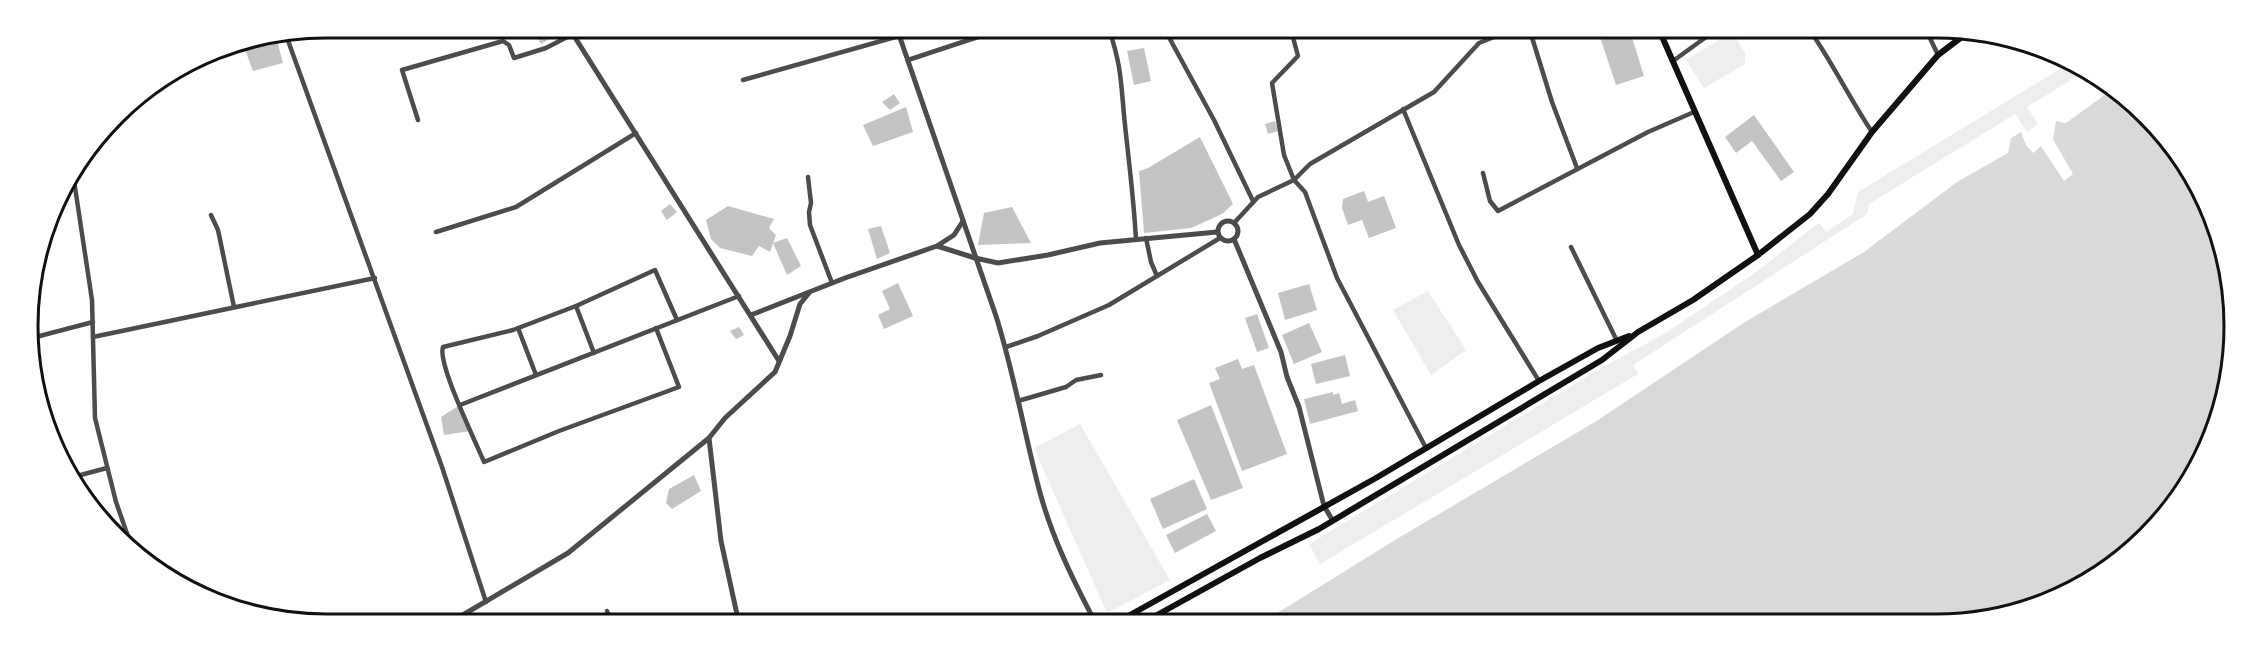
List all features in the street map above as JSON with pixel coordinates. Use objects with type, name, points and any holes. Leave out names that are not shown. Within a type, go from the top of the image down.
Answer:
[{"type":"main road","points":[[1663,38],[1758,255]]},
{"type":"main road","points":[[1132,614],[1219,567],[1598,348],[1638,332],[1693,300],[1758,255],[1810,214],[1828,194],[1872,132],[1938,55],[1960,39]]},
{"type":"main road","points":[[1159,614],[1333,521],[1602,360],[1638,332]]},
{"type":"street","points":[[418,120],[402,70],[503,40],[509,45],[514,58],[546,48],[565,38]]},
{"type":"street","points":[[576,38],[779,360]]},
{"type":"street","points":[[743,80],[892,38]]},
{"type":"street","points":[[900,38],[1006,347],[1040,491],[1064,562],[1091,614]]},
{"type":"street","points":[[908,60],[975,38]]},
{"type":"street","points":[[1112,38],[1119,58],[1123,85],[1124,122],[1136,240]]},
{"type":"street","points":[[1169,38],[1214,120],[1253,201]]},
{"type":"street","points":[[1293,38],[1298,56],[1272,83],[1284,155],[1294,180],[1305,192],[1337,278],[1426,448]]},
{"type":"street","points":[[1234,223],[1253,201],[1294,180],[1310,164],[1434,92],[1479,43],[1492,38]]},
{"type":"street","points":[[1532,38],[1552,102],[1577,168]]},
{"type":"street","points":[[1673,62],[1705,38]]},
{"type":"street","points":[[1815,38],[1829,58],[1851,101],[1872,132]]},
{"type":"street","points":[[1930,38],[1938,55]]},
{"type":"street","points":[[288,40],[442,467],[486,602]]},
{"type":"street","points":[[1403,109],[1459,245],[1478,282],[1539,381]]},
{"type":"street","points":[[1483,173],[1490,201],[1498,211],[1648,132],[1694,112]]},
{"type":"street","points":[[436,232],[516,207],[636,133]]},
{"type":"street","points":[[807,177],[811,203],[808,212],[810,225],[832,283]]},
{"type":"street","points":[[74,184],[92,300],[95,418],[116,502],[127,534]]},
{"type":"street","points":[[211,215],[218,230],[234,307]]},
{"type":"street","points":[[751,315],[832,283],[937,246],[954,235],[963,220]]},
{"type":"street","points":[[1006,347],[1038,336],[1109,305],[1219,235],[1222,222],[1228,220],[1234,223],[1238,230],[1234,239],[1281,352],[1287,377],[1299,407],[1324,506],[1333,521]]},
{"type":"street","points":[[937,246],[975,258],[998,262],[1048,255],[1100,243],[1146,238],[1219,235],[1229,241],[1234,239]]},
{"type":"street","points":[[1146,238],[1151,262],[1157,276]]},
{"type":"street","points":[[1571,247],[1617,341]]},
{"type":"street","points":[[656,328],[679,387],[559,431],[484,462],[447,375],[441,352],[443,347],[518,328],[576,306],[655,270],[677,320]]},
{"type":"street","points":[[93,337],[375,278]]},
{"type":"street","points":[[465,614],[568,553],[708,438],[725,418],[775,372],[800,304],[809,292]]},
{"type":"street","points":[[460,405],[739,296]]},
{"type":"street","points":[[576,306],[594,352]]},
{"type":"street","points":[[38,336],[93,322]]},
{"type":"street","points":[[518,328],[536,375]]},
{"type":"street","points":[[1018,401],[1066,387],[1076,380],[1101,375]]},
{"type":"street","points":[[708,438],[722,541],[737,614]]},
{"type":"street","points":[[79,475],[107,468]]},
{"type":"shaded area","points":[[1722,38],[1736,38],[1745,53],[1745,64],[1704,88],[1686,60]]},
{"type":"shaded area","points":[[2063,67],[2078,75],[2027,107],[2038,124],[2027,132],[2015,114],[1869,204],[1867,214],[1633,365],[1638,374],[1320,564],[1309,544],[1603,367],[1664,334],[1752,275],[1819,223],[1826,232],[1853,214],[1858,192]]},
{"type":"shaded area","points":[[2107,94],[2139,122],[2164,150],[2185,182],[2202,215],[2218,269],[2224,326],[2221,363],[2214,400],[2202,436],[2185,470],[2164,501],[2139,529],[2111,554],[2080,575],[2046,592],[2010,604],[1973,611],[1936,614],[1276,614],[1400,537],[1595,422],[1745,322],[1864,252],[1957,182],[2008,153],[2011,138],[2021,132],[2026,145],[2033,153],[2041,146],[2064,181],[2073,174],[2053,139],[2056,121],[2066,123]]},
{"type":"shaded area","points":[[1428,291],[1466,350],[1431,375],[1393,310]]},
{"type":"shaded area","points":[[1080,424],[1170,580],[1107,613],[1034,448]]},
{"type":"building","points":[[538,38],[551,38],[541,44]]},
{"type":"building","points":[[1600,38],[1632,38],[1644,76],[1616,85]]},
{"type":"building","points":[[277,42],[283,63],[253,71],[245,49]]},
{"type":"building","points":[[1144,48],[1151,81],[1134,85],[1127,51]]},
{"type":"building","points":[[894,94],[900,103],[890,110],[882,102]]},
{"type":"building","points":[[906,107],[913,132],[873,146],[863,125]]},
{"type":"building","points":[[1754,115],[1794,172],[1781,181],[1752,141],[1736,153],[1725,137]]},
{"type":"building","points":[[1275,121],[1278,131],[1268,134],[1265,124]]},
{"type":"building","points":[[1200,137],[1233,204],[1222,214],[1191,228],[1144,233],[1139,171]]},
{"type":"building","points":[[1364,191],[1368,202],[1384,196],[1396,228],[1369,238],[1362,220],[1348,225],[1342,208],[1343,199]]},
{"type":"building","points":[[670,204],[677,212],[667,220],[661,211]]},
{"type":"building","points":[[728,206],[774,219],[769,228],[776,235],[770,252],[759,246],[752,256],[720,248],[711,239],[706,220]]},
{"type":"building","points":[[1012,207],[1031,243],[978,245],[984,213]]},
{"type":"building","points":[[881,226],[890,253],[877,259],[868,229]]},
{"type":"building","points":[[787,238],[801,266],[787,275],[773,243]]},
{"type":"building","points":[[898,283],[913,316],[884,329],[878,315],[890,309],[882,291]]},
{"type":"building","points":[[1309,284],[1317,310],[1285,320],[1278,293]]},
{"type":"building","points":[[1257,314],[1269,348],[1257,352],[1245,318]]},
{"type":"building","points":[[1309,323],[1322,352],[1294,364],[1282,335]]},
{"type":"building","points":[[739,327],[744,335],[736,339],[730,331]]},
{"type":"building","points":[[1345,355],[1350,376],[1316,384],[1311,364]]},
{"type":"building","points":[[1238,359],[1242,369],[1254,365],[1287,454],[1242,471],[1209,383],[1220,379],[1215,368]]},
{"type":"building","points":[[1333,392],[1333,395],[1339,393],[1342,404],[1355,400],[1358,411],[1310,424],[1304,399]]},
{"type":"building","points":[[460,405],[471,431],[444,435],[441,417]]},
{"type":"building","points":[[1211,405],[1243,488],[1211,500],[1177,420]]},
{"type":"building","points":[[694,475],[701,491],[672,509],[666,503],[669,489]]},
{"type":"building","points":[[1194,479],[1207,509],[1163,529],[1150,499]]},
{"type":"building","points":[[1207,514],[1216,531],[1175,553],[1166,535]]}]
